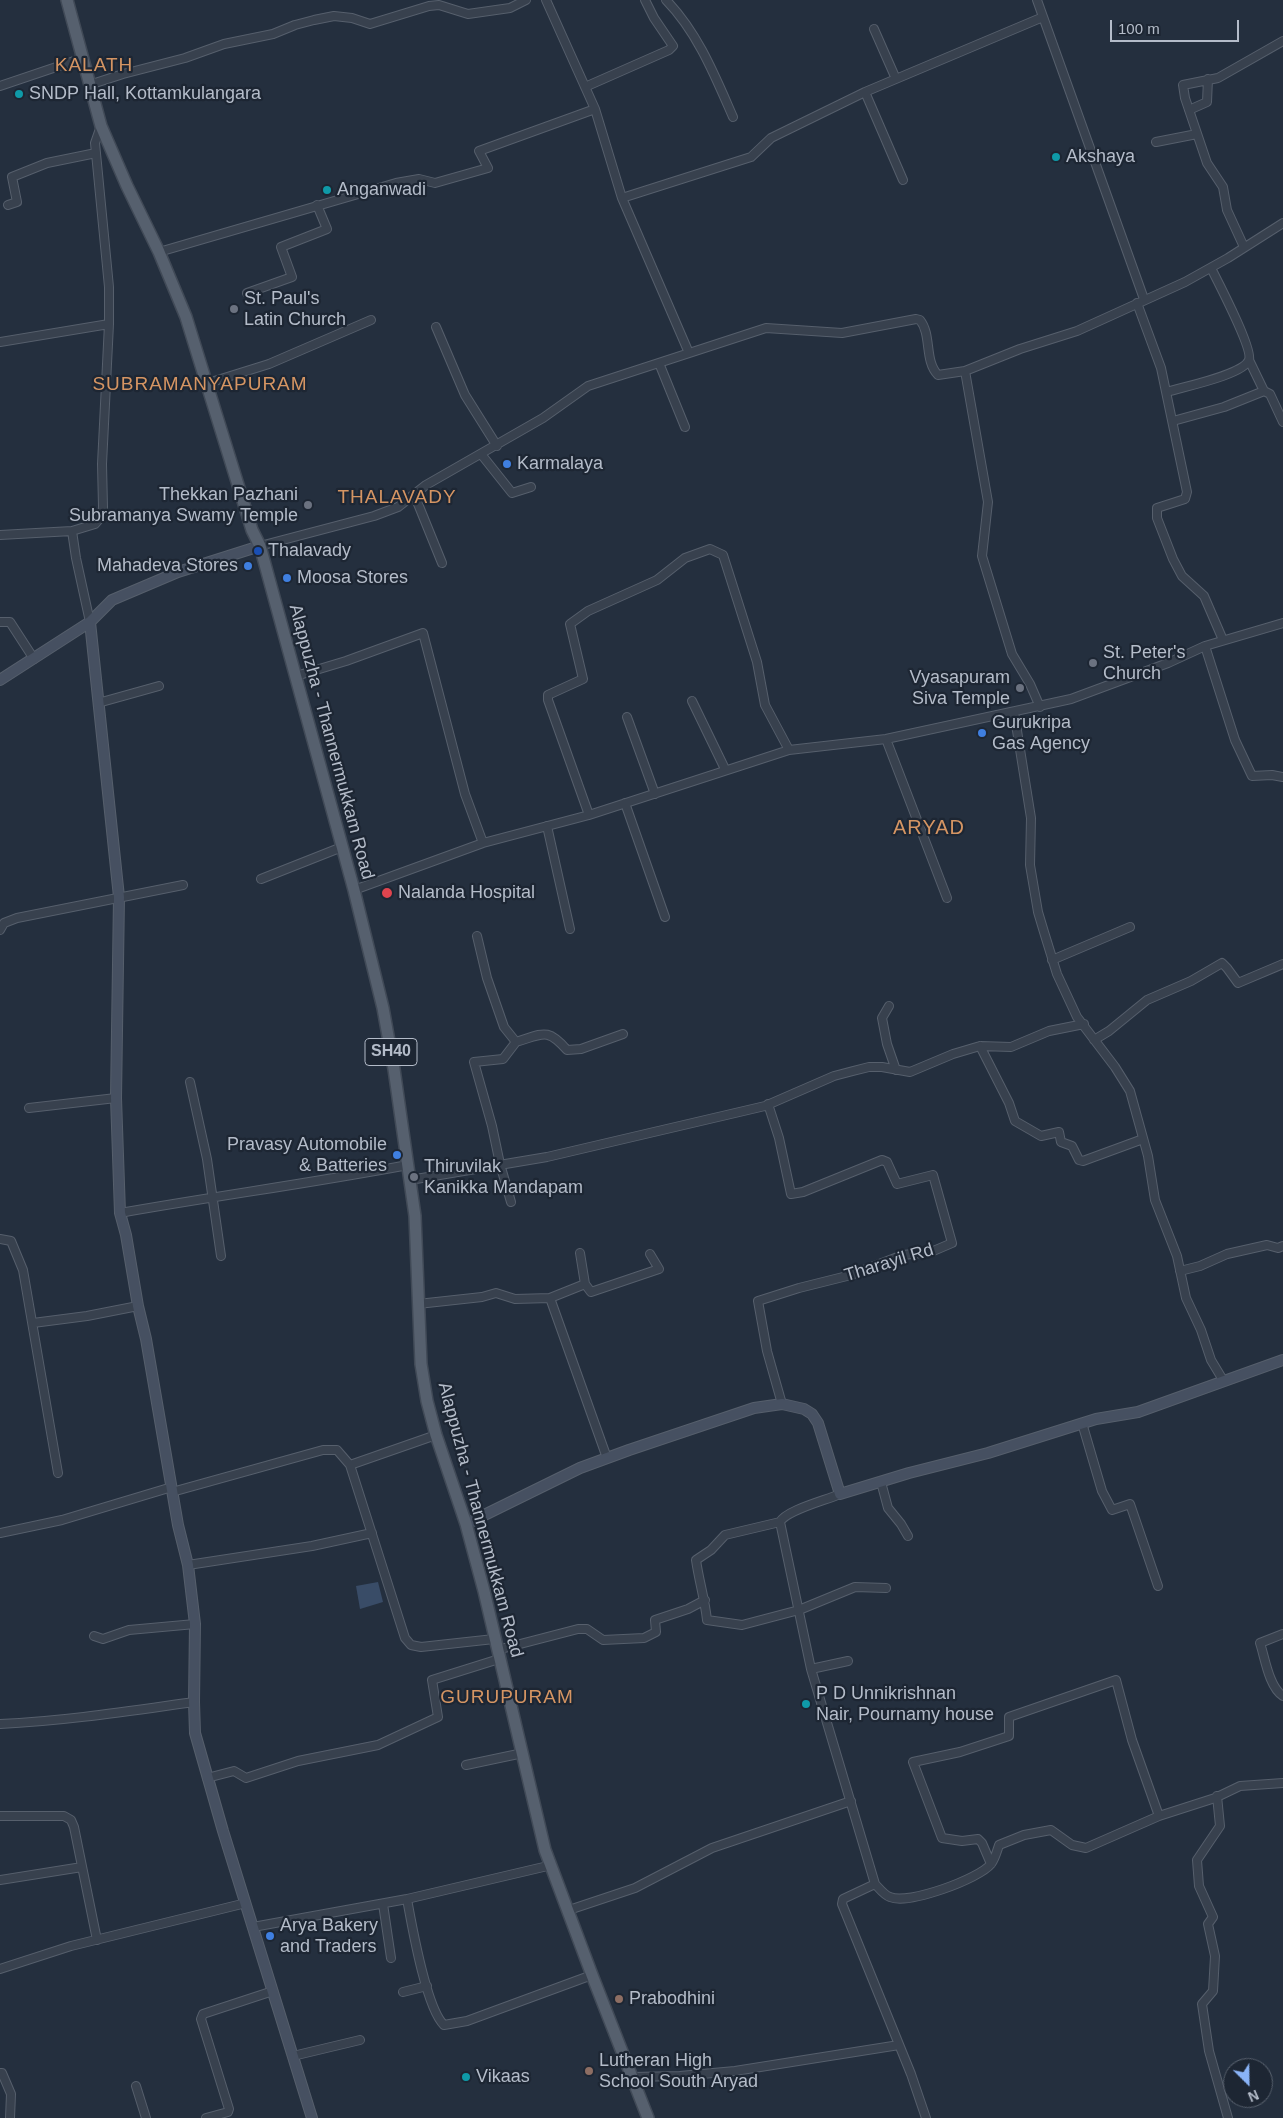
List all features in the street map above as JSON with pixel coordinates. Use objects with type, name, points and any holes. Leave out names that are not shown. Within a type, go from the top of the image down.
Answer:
[{"type":"main road","name":"Alappuzha - Thannermukkam Road","points":[[67,0],[101,126],[159,252],[186,317],[252,530],[260,546],[296,676],[354,890],[383,1008],[410,1180],[414,1216],[421,1364],[427,1401],[436,1435],[466,1524],[545,1850],[648,2118]]},
{"type":"main road","points":[[0,680],[90,622],[106,604],[178,572],[260,546]]},
{"type":"main road","points":[[90,622],[120,897],[116,1098],[120,1213],[146,1338],[172,1490],[188,1565],[195,1624],[195,1733],[207,1778],[312,2118]]},
{"type":"main road","points":[[466,1524],[580,1468],[754,1408],[782,1404],[804,1409],[812,1414],[820,1428],[840,1494],[988,1453],[1082,1423],[1138,1412],[1283,1360]]},
{"type":"street","points":[[89,85],[122,74],[185,58],[224,44],[273,34],[296,24],[334,16],[352,18],[370,24],[439,3],[468,14],[510,8],[526,0]]},
{"type":"street","points":[[546,0],[595,109],[622,198],[689,353]]},
{"type":"street","points":[[585,87],[669,50],[673,46],[654,18],[645,0]]},
{"type":"street","points":[[666,0],[683,18],[698,42],[733,117]]},
{"type":"street","points":[[1037,0],[1141,301],[1167,392],[1181,471],[1187,492],[1185,499],[1157,508],[1157,518],[1173,559],[1182,576],[1204,596],[1222,640]]},
{"type":"street","points":[[622,198],[751,157],[770,138],[865,92],[1043,17]]},
{"type":"street","points":[[874,29],[896,79]]},
{"type":"street","points":[[1244,247],[1226,210],[1224,187],[1207,163],[1189,110],[1183,85],[1218,78],[1283,41]]},
{"type":"street","points":[[0,86],[83,58]]},
{"type":"street","points":[[1189,110],[1207,102],[1208,79]]},
{"type":"street","points":[[865,92],[904,180]]},
{"type":"street","points":[[159,252],[396,183],[418,179],[435,183],[488,168],[479,151],[562,123],[595,109]]},
{"type":"street","points":[[0,535],[72,531],[95,524],[102,516],[104,403],[109,324],[108,287],[95,144],[101,126]]},
{"type":"street","points":[[1156,142],[1197,134]]},
{"type":"street","points":[[8,205],[17,202],[12,178],[47,163],[96,152]]},
{"type":"street","points":[[247,293],[292,277],[281,247],[327,229],[317,206]]},
{"type":"street","points":[[260,546],[374,516],[398,507],[436,479],[497,446],[543,418],[588,386],[766,328],[842,333],[916,319],[922,322],[924,326],[935,372],[938,375],[944,375],[965,371],[1020,349],[1077,331],[1185,282],[1282,225]]},
{"type":"street","points":[[1211,268],[1241,331],[1249,353],[1249,360],[1264,391],[1270,394],[1283,422]]},
{"type":"street","points":[[208,383],[269,364],[371,320]]},
{"type":"street","points":[[0,342],[109,324]]},
{"type":"street","points":[[436,326],[465,395],[497,446]]},
{"type":"street","points":[[1167,392],[1228,374],[1244,366],[1249,360]]},
{"type":"street","points":[[658,363],[685,427]]},
{"type":"street","points":[[965,371],[988,502],[982,556],[1012,654],[1030,684],[1040,707]]},
{"type":"street","points":[[1173,421],[1224,407],[1264,391]]},
{"type":"street","points":[[481,454],[512,493],[531,486]]},
{"type":"street","points":[[414,494],[442,563]]},
{"type":"street","points":[[72,531],[90,622]]},
{"type":"street","points":[[589,815],[548,700],[548,695],[584,679],[570,624],[588,611],[656,580],[684,558],[710,549],[723,555],[758,662],[764,706],[789,750]]},
{"type":"street","points":[[0,622],[10,622],[34,658]]},
{"type":"street","points":[[354,890],[483,843],[589,815],[789,750],[886,739],[1071,699],[1130,678],[1205,646],[1283,623]]},
{"type":"street","points":[[296,676],[346,661],[423,633],[465,794],[483,843]]},
{"type":"street","points":[[1205,646],[1235,740],[1252,776],[1272,775],[1283,777]]},
{"type":"street","points":[[98,703],[159,686]]},
{"type":"street","points":[[692,700],[725,770]]},
{"type":"street","points":[[1014,712],[1031,818],[1031,873],[1038,912],[1052,960],[1077,1017],[1084,1024],[1130,1091],[1153,1180],[1154,1200],[1177,1256],[1186,1298],[1201,1330],[1211,1360],[1223,1380]]},
{"type":"street","points":[[627,717],[656,794]]},
{"type":"street","points":[[886,739],[947,898]]},
{"type":"street","points":[[625,803],[665,917]]},
{"type":"street","points":[[547,826],[570,929]]},
{"type":"street","points":[[261,879],[342,847]]},
{"type":"street","points":[[0,930],[4,922],[17,918],[183,885]]},
{"type":"street","points":[[1052,960],[1130,928]]},
{"type":"street","points":[[477,936],[487,978],[504,1027],[516,1042]]},
{"type":"street","points":[[1094,1040],[1109,1031],[1148,1000],[1191,981],[1222,963],[1238,983],[1283,964]]},
{"type":"street","points":[[889,1006],[882,1018],[887,1044],[896,1070]]},
{"type":"street","points":[[410,1180],[547,1157],[768,1104],[834,1076],[869,1067],[910,1072],[953,1054],[980,1046],[1011,1047],[1049,1031],[1084,1024]]},
{"type":"street","points":[[512,1202],[500,1164],[492,1126],[474,1062],[502,1059],[516,1042],[544,1034],[554,1036],[567,1050],[580,1049],[623,1034]]},
{"type":"street","points":[[980,1046],[1009,1103],[1014,1120],[1042,1136],[1059,1132],[1061,1142],[1072,1146],[1079,1160],[1083,1161],[1143,1139]]},
{"type":"street","points":[[190,1082],[207,1159],[221,1256]]},
{"type":"street","points":[[29,1108],[116,1098]]},
{"type":"street","name":"Tharayil Rd","points":[[768,1104],[779,1138],[791,1194],[804,1192],[882,1160],[887,1162],[896,1184],[934,1175],[952,1243],[931,1252],[903,1255],[851,1275],[758,1301],[767,1351],[782,1404]]},
{"type":"street","points":[[120,1213],[212,1197],[314,1183],[408,1165]]},
{"type":"street","points":[[0,1239],[11,1241],[23,1270],[58,1473]]},
{"type":"street","points":[[1180,1271],[1200,1266],[1228,1254],[1267,1245],[1278,1248],[1283,1246]]},
{"type":"street","points":[[580,1253],[585,1284],[591,1292],[659,1269],[650,1254]]},
{"type":"street","points":[[418,1304],[496,1293],[515,1298],[550,1298],[585,1284]]},
{"type":"street","points":[[550,1298],[607,1458]]},
{"type":"street","points":[[33,1323],[87,1316],[138,1306]]},
{"type":"street","points":[[1082,1423],[1102,1491],[1112,1510],[1130,1504],[1158,1586]]},
{"type":"street","points":[[350,1465],[436,1435]]},
{"type":"street","points":[[0,1533],[62,1520],[323,1450],[337,1450],[350,1465],[405,1638],[411,1646],[497,1649]]},
{"type":"street","points":[[881,1482],[888,1508],[908,1536]]},
{"type":"street","points":[[840,1494],[782,1517],[780,1522],[811,1669],[852,1801],[875,1884],[888,1897],[896,1898],[931,1894],[959,1884],[991,1864],[999,1845],[1024,1834],[1051,1830],[1072,1845],[1086,1848],[1159,1816],[1240,1786],[1283,1783]]},
{"type":"street","points":[[780,1522],[725,1534],[711,1550],[696,1560],[705,1600],[707,1620],[742,1625],[798,1610],[855,1587],[886,1588]]},
{"type":"street","points":[[188,1565],[312,1546],[372,1533]]},
{"type":"street","points":[[207,1778],[234,1771],[246,1778],[298,1761],[378,1745],[438,1717],[432,1680],[497,1649],[587,1629],[603,1640],[644,1638],[656,1632],[655,1620],[688,1609],[705,1600]]},
{"type":"street","points":[[94,1636],[103,1639],[129,1630],[195,1624]]},
{"type":"street","points":[[1283,1634],[1260,1643],[1273,1682],[1280,1695],[1283,1696]]},
{"type":"street","points":[[811,1669],[848,1661]]},
{"type":"street","points":[[991,1864],[982,1842],[978,1839],[942,1838],[913,1762],[960,1752],[1009,1736],[1009,1717],[1116,1680],[1132,1740],[1159,1816]]},
{"type":"street","points":[[0,1724],[114,1714],[194,1702]]},
{"type":"street","points":[[466,1765],[523,1753]]},
{"type":"street","points":[[1217,1796],[1220,1826],[1197,1860],[1199,1886],[1213,1917],[1208,1924],[1215,1956],[1214,1991],[1202,2004],[1209,2051],[1228,2118]]},
{"type":"street","points":[[569,1910],[635,1888],[712,1848],[852,1801]]},
{"type":"street","points":[[0,1816],[64,1816],[73,1824],[97,1940]]},
{"type":"street","points":[[253,1927],[383,1904],[552,1865]]},
{"type":"street","points":[[0,1880],[82,1867]]},
{"type":"street","points":[[875,1884],[843,1899],[842,1904],[899,2045],[926,2118]]},
{"type":"street","points":[[407,1899],[417,1950],[427,1986],[438,2018],[444,2025],[467,2021],[592,1975]]},
{"type":"street","points":[[0,1969],[97,1940],[246,1903]]},
{"type":"street","points":[[383,1904],[391,1958]]},
{"type":"street","points":[[403,1992],[427,1986]]},
{"type":"street","points":[[206,2118],[228,2112],[229,2109],[201,2019],[203,2014],[273,1991]]},
{"type":"street","points":[[293,2056],[360,2040]]},
{"type":"street","points":[[632,2077],[680,2076],[735,2071],[899,2045]]},
{"type":"street","points":[[0,2073],[2,2073],[11,2094],[10,2118]]},
{"type":"street","points":[[136,2086],[146,2118]]},
{"type":"water","points":[[378,1582],[383,1602],[360,1609],[356,1586]]},
{"type":"place","name":"SNDP Hall, Kottamkulangara","points":[[19,94]]},
{"type":"place","name":"Akshaya","points":[[1056,157]]},
{"type":"place","name":"Anganwadi","points":[[327,190]]},
{"type":"place","name":"St. Paul's Latin Church","points":[[234,309]]},
{"type":"place","name":"Karmalaya","points":[[507,464]]},
{"type":"place","name":"Thekkan Pazhani Subramanya Swamy Temple","points":[[308,505]]},
{"type":"place","name":"Thalavady","points":[[258,551]]},
{"type":"place","name":"Mahadeva Stores","points":[[248,566]]},
{"type":"place","name":"Moosa Stores","points":[[287,578]]},
{"type":"place","name":"St. Peter's Church","points":[[1093,663]]},
{"type":"place","name":"Vyasapuram Siva Temple","points":[[1020,688]]},
{"type":"place","name":"Gurukripa Gas Agency","points":[[982,733]]},
{"type":"place","name":"Nalanda Hospital","points":[[387,893]]},
{"type":"place","name":"Pravasy Automobile & Batteries","points":[[397,1155]]},
{"type":"place","name":"Thiruvilak Kanikka Mandapam","points":[[414,1177]]},
{"type":"place","name":"P D Unnikrishnan Nair, Pournamy house","points":[[806,1704]]},
{"type":"place","name":"Arya Bakery and Traders","points":[[270,1936]]},
{"type":"place","name":"Prabodhini","points":[[619,1999]]},
{"type":"place","name":"Lutheran High School South Aryad","points":[[589,2071]]},
{"type":"place","name":"Vikaas","points":[[466,2077]]},
{"type":"district","name":"KALATH","points":[[94,66]]},
{"type":"district","name":"SUBRAMANYAPURAM","points":[[200,385]]},
{"type":"district","name":"THALAVADY","points":[[397,498]]},
{"type":"district","name":"ARYAD","points":[[929,828]]},
{"type":"district","name":"GURUPURAM","points":[[507,1698]]}]
